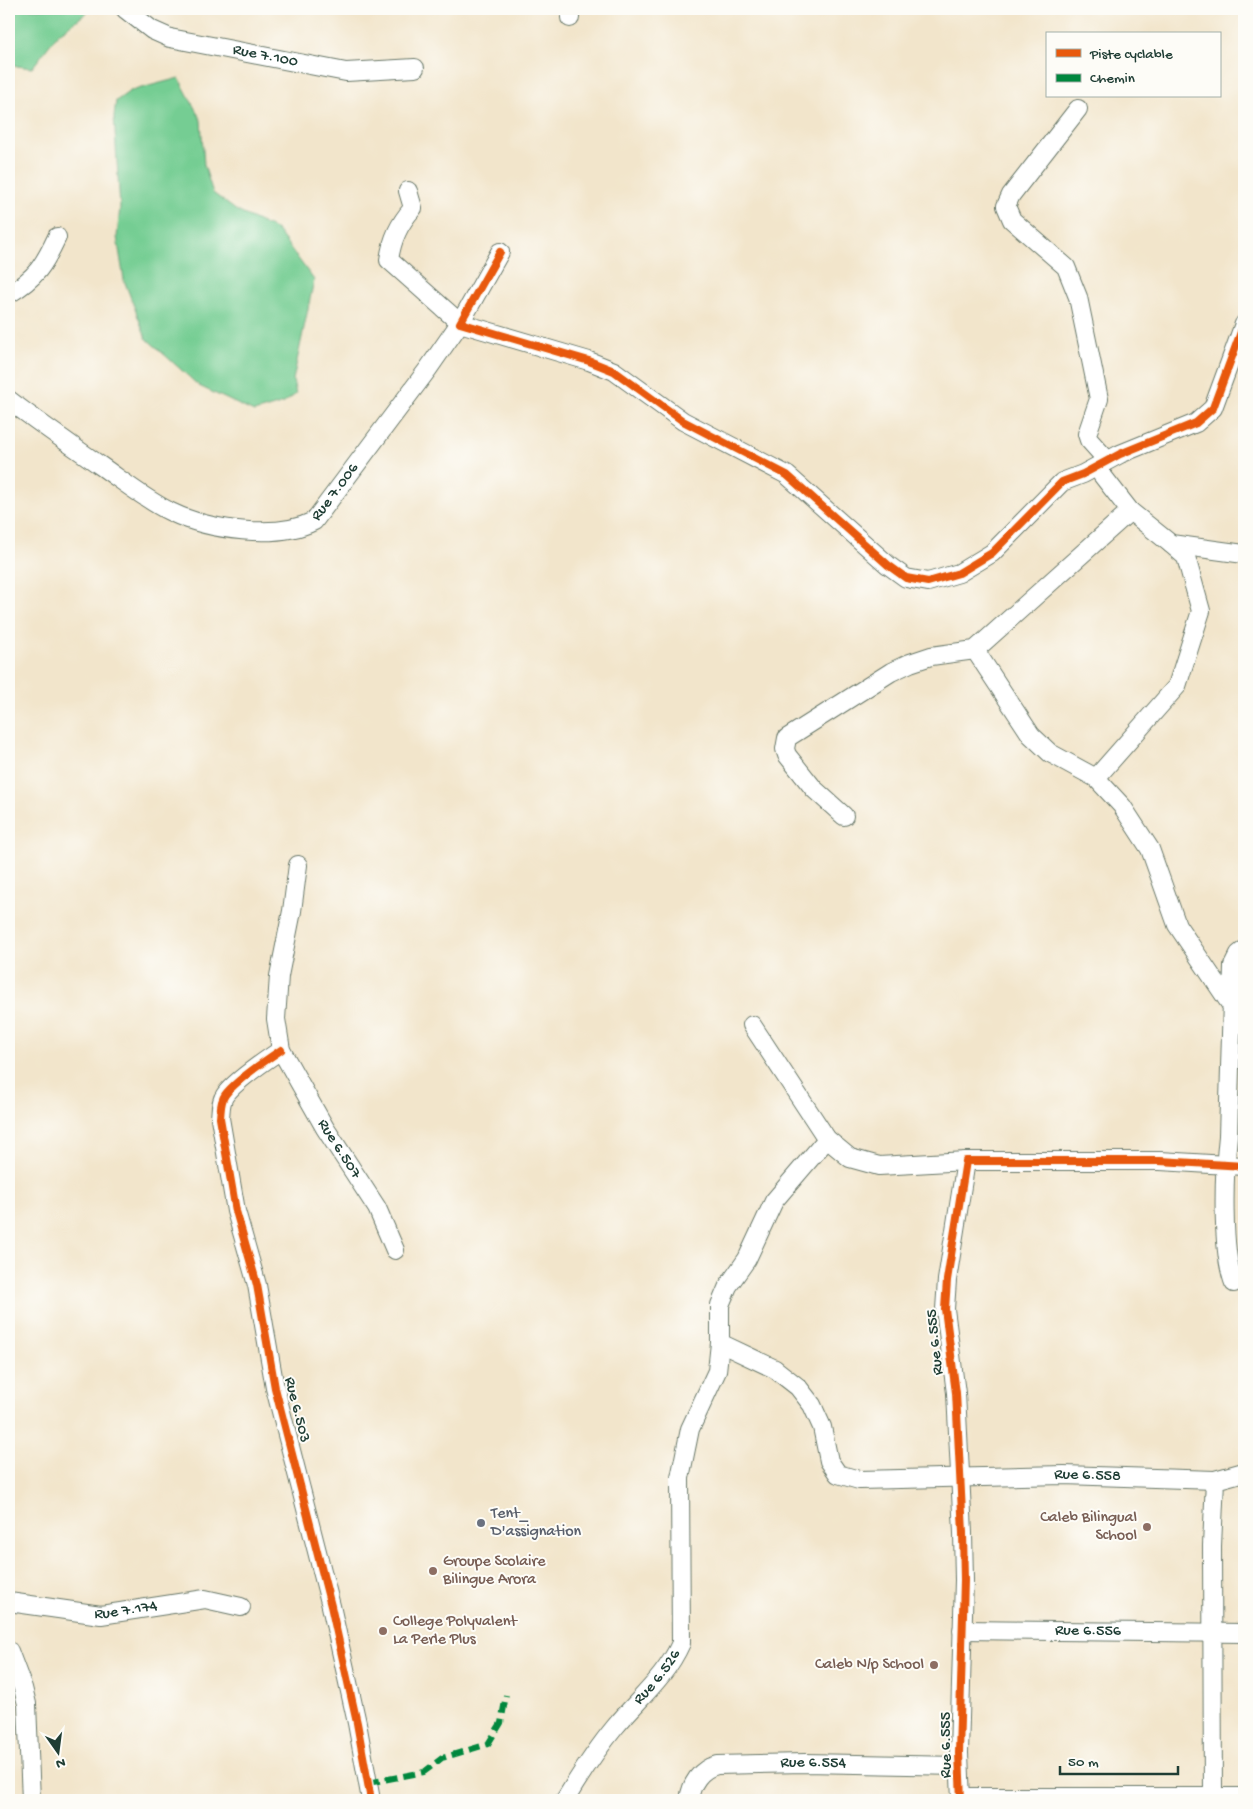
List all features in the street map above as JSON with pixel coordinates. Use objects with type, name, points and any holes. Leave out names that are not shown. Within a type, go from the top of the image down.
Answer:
[{"type":"street","name":"Rue 7.100","points":[[125,9],[152,30],[170,38],[346,72],[415,68]]},
{"type":"street","points":[[1078,109],[1012,195],[1006,206],[1012,220],[1066,268],[1078,297],[1099,399],[1087,434],[1103,463],[1102,475],[1130,512],[1186,558],[1202,611],[1177,686],[1096,778]]},
{"type":"street","points":[[408,191],[413,208],[402,221],[392,242],[389,260],[460,323],[589,361],[614,371],[683,421],[787,475],[888,565],[906,578],[928,582],[960,573],[992,553],[1062,482],[1196,423],[1213,408],[1244,324]]},
{"type":"street","points":[[9,294],[30,280],[44,265],[57,237]]},
{"type":"street","name":"Rue 7.006","points":[[9,400],[131,488],[171,512],[201,523],[240,529],[276,532],[300,528],[314,520],[428,370],[460,323],[500,252]]},
{"type":"street","points":[[844,816],[814,790],[788,755],[785,749],[787,738],[910,662],[931,656],[975,650],[1130,512]]},
{"type":"street","points":[[1171,544],[1244,554]]},
{"type":"street","points":[[975,650],[1031,735],[1050,753],[1096,778],[1122,806],[1150,849],[1177,924],[1231,1005]]},
{"type":"street","name":"Rue 6.507","points":[[298,865],[292,911],[279,976],[276,1019],[281,1050],[315,1112],[377,1208],[395,1250]]},
{"type":"street","points":[[1234,1283],[1228,1265],[1225,1164],[1233,966],[1238,954],[1244,950]]},
{"type":"street","points":[[752,1025],[827,1139],[850,1158],[879,1166],[966,1161],[1225,1164],[1244,1166]]},
{"type":"street","name":"Rue 6.503","points":[[281,1050],[266,1060],[225,1095],[221,1106],[220,1118],[236,1211],[257,1285],[275,1388],[331,1606],[371,1800]]},
{"type":"street","name":"Rue 6.526","points":[[565,1800],[614,1728],[660,1678],[675,1657],[681,1643],[680,1478],[690,1429],[717,1371],[720,1343],[720,1305],[728,1286],[747,1259],[774,1201],[827,1139]]},
{"type":"street","name":"Rue 6.555","points":[[961,1799],[959,1766],[964,1580],[956,1393],[945,1309],[947,1280],[966,1161]]},
{"type":"street","name":"Rue 6.558","points":[[720,1343],[775,1369],[798,1387],[812,1405],[822,1427],[828,1461],[838,1474],[859,1480],[1064,1474],[1182,1481],[1215,1480]]},
{"type":"street","points":[[1213,1799],[1212,1546],[1215,1480],[1244,1472]]},
{"type":"street","name":"Rue 7.174","points":[[9,1602],[101,1615],[206,1599],[241,1607]]},
{"type":"street","name":"Rue 6.556","points":[[962,1630],[1146,1633],[1213,1631],[1244,1633]]},
{"type":"street","points":[[9,1651],[27,1704],[31,1800]]},
{"type":"street","name":"Rue 6.554","points":[[689,1800],[690,1790],[699,1775],[707,1768],[716,1765],[959,1766]]},
{"type":"street","points":[[961,1799],[1213,1799],[1244,1797]]},
{"type":"green space","points":[[9,9],[92,9],[58,34],[32,68],[17,66],[9,62]]},
{"type":"green space","points":[[179,78],[201,120],[204,165],[213,193],[237,211],[277,230],[314,280],[293,380],[296,394],[284,403],[254,412],[199,386],[146,338],[124,280],[117,237],[120,207],[114,116],[116,101],[130,91]]},
{"type":"marked path","points":[[368,1783],[424,1772],[442,1758],[488,1744],[501,1723],[506,1695]]},
{"type":"cycle path","points":[[500,252],[460,323],[589,361],[614,371],[683,421],[787,475],[888,565],[906,578],[928,582],[959,573],[992,553],[1062,482],[1083,474],[1120,454],[1196,423],[1213,408],[1244,324]]},
{"type":"cycle path","points":[[281,1050],[251,1071],[230,1089],[222,1100],[220,1118],[236,1211],[257,1285],[275,1388],[331,1606],[357,1723],[371,1800]]},
{"type":"cycle path","points":[[961,1800],[959,1753],[964,1580],[963,1533],[956,1393],[945,1309],[947,1280],[966,1161],[1160,1161],[1244,1166]]},
{"type":"place","name":"Tent_ D'assignation","points":[[481,1523]]},
{"type":"place","name":"Caleb Bilingual School","points":[[1147,1527]]},
{"type":"place","name":"Groupe Scolaire Bilingue Arora","points":[[433,1571]]},
{"type":"place","name":"College Polyvalent La Perle Plus","points":[[383,1631]]},
{"type":"place","name":"Caleb N/p School","points":[[934,1665]]}]
